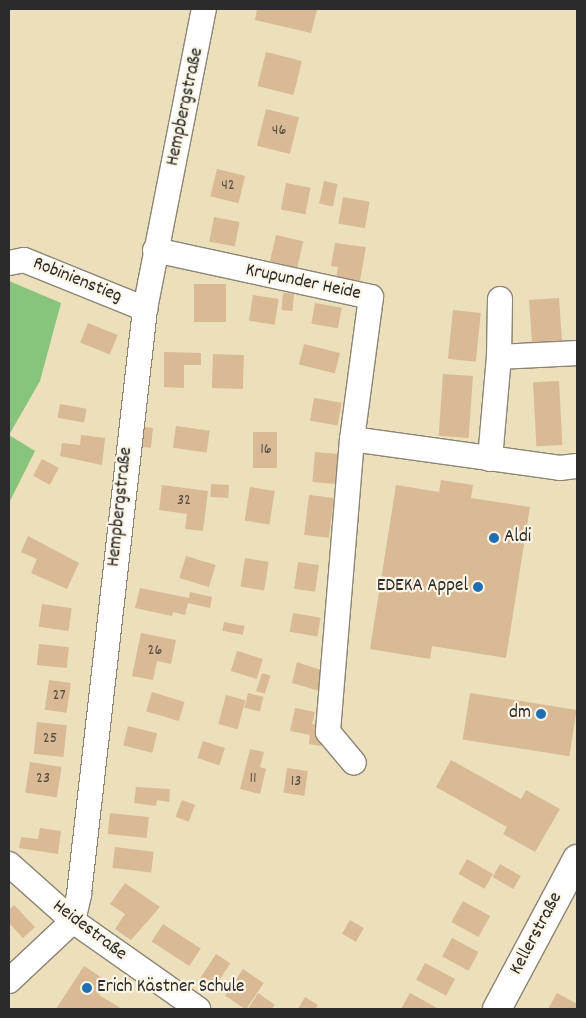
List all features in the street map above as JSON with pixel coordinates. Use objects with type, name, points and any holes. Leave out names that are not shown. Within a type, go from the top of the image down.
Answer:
[{"type":"main road","name":"Kellerstraße","points":[[497,1009],[577,859]]},
{"type":"street","name":"Hempbergstraße","points":[[73,921],[145,308],[155,250],[195,70],[204,9]]},
{"type":"street","name":"Krupunder Heide","points":[[155,250],[371,297],[352,439],[328,732],[354,763]]},
{"type":"street","name":"Robinienstieg","points":[[9,263],[24,260],[145,308]]},
{"type":"street","points":[[490,459],[499,357],[500,299]]},
{"type":"street","points":[[499,357],[577,353]]},
{"type":"street","points":[[352,439],[560,468],[577,466]]},
{"type":"street","name":"Heidestraße","points":[[9,864],[73,921],[198,1009]]},
{"type":"street","points":[[9,981],[73,921]]},
{"type":"green space","points":[[9,281],[61,303],[40,381],[9,435]]},
{"type":"green space","points":[[9,435],[35,451],[9,503]]},
{"type":"building","points":[[257,9],[317,10],[311,33],[255,20]]},
{"type":"building","points":[[266,52],[302,61],[293,95],[258,86]]},
{"type":"building","points":[[266,109],[299,117],[290,154],[257,146]]},
{"type":"building","points":[[217,169],[245,176],[238,203],[210,196]]},
{"type":"building","points":[[324,181],[338,184],[333,206],[319,203]]},
{"type":"building","points":[[286,183],[311,188],[305,214],[281,210]]},
{"type":"building","points":[[343,197],[370,202],[365,228],[338,224]]},
{"type":"building","points":[[214,217],[240,222],[235,247],[209,242]]},
{"type":"building","points":[[276,235],[303,241],[297,268],[270,261]]},
{"type":"building","points":[[335,243],[366,247],[360,281],[336,278],[338,267],[331,266]]},
{"type":"building","points":[[194,284],[226,284],[226,322],[194,322]]},
{"type":"building","points":[[283,293],[294,294],[292,311],[282,310]]},
{"type":"building","points":[[253,295],[279,299],[275,325],[249,321]]},
{"type":"building","points":[[559,298],[562,343],[532,345],[529,300]]},
{"type":"building","points":[[315,303],[342,308],[338,328],[311,324]]},
{"type":"building","points":[[453,310],[481,313],[476,362],[448,359]]},
{"type":"building","points":[[88,323],[118,335],[110,354],[80,342]]},
{"type":"building","points":[[304,344],[340,353],[335,373],[299,364]]},
{"type":"building","points":[[164,352],[201,353],[201,365],[184,365],[184,388],[164,387]]},
{"type":"building","points":[[213,354],[244,355],[243,389],[212,388]]},
{"type":"building","points":[[443,374],[473,376],[469,438],[439,436]]},
{"type":"building","points":[[559,381],[562,445],[536,446],[533,382]]},
{"type":"building","points":[[314,398],[342,403],[338,426],[310,421]]},
{"type":"building","points":[[60,404],[87,409],[84,422],[58,418]]},
{"type":"building","points":[[176,426],[210,431],[207,453],[173,448]]},
{"type":"building","points":[[144,427],[153,428],[151,448],[142,447]]},
{"type":"building","points":[[253,432],[277,432],[277,468],[253,468]]},
{"type":"building","points":[[81,435],[105,438],[102,465],[60,456],[62,443],[80,445]]},
{"type":"building","points":[[315,452],[340,454],[337,484],[312,482]]},
{"type":"building","points":[[42,459],[59,468],[50,485],[33,476]]},
{"type":"building","points":[[441,480],[473,485],[471,498],[530,507],[506,658],[432,646],[430,659],[370,649],[396,485],[439,492]]},
{"type":"building","points":[[211,484],[229,485],[228,498],[210,497]]},
{"type":"building","points":[[162,485],[208,491],[203,531],[185,529],[187,514],[159,510]]},
{"type":"building","points":[[250,487],[275,491],[269,524],[245,521]]},
{"type":"building","points":[[309,495],[334,498],[329,538],[304,535]]},
{"type":"building","points":[[28,536],[79,563],[67,589],[31,573],[37,559],[21,552]]},
{"type":"building","points":[[186,556],[216,565],[209,587],[179,578]]},
{"type":"building","points":[[245,558],[269,562],[264,590],[240,587]]},
{"type":"building","points":[[298,562],[319,565],[315,592],[294,589]]},
{"type":"building","points":[[140,588],[189,598],[190,592],[212,597],[210,608],[188,603],[185,615],[173,612],[172,616],[135,608]]},
{"type":"building","points":[[42,604],[72,608],[69,631],[39,627]]},
{"type":"building","points":[[293,613],[321,618],[317,637],[290,632]]},
{"type":"building","points":[[224,622],[245,626],[243,635],[222,631]]},
{"type":"building","points":[[141,633],[176,640],[171,664],[157,661],[153,680],[132,676]]},
{"type":"building","points":[[39,644],[69,647],[67,668],[37,665]]},
{"type":"building","points":[[237,651],[263,659],[257,679],[231,671]]},
{"type":"building","points":[[297,662],[327,672],[323,692],[292,683]]},
{"type":"building","points":[[262,673],[271,676],[265,694],[256,691]]},
{"type":"building","points":[[49,680],[71,683],[67,713],[45,710]]},
{"type":"building","points":[[152,692],[185,702],[179,721],[146,711]]},
{"type":"building","points":[[248,693],[264,697],[260,711],[244,708]]},
{"type":"building","points":[[470,693],[577,710],[569,756],[463,739]]},
{"type":"building","points":[[226,695],[245,700],[238,729],[218,724]]},
{"type":"building","points":[[295,708],[315,712],[312,724],[326,727],[321,746],[309,744],[310,735],[290,731]]},
{"type":"building","points":[[37,722],[67,725],[63,757],[34,754]]},
{"type":"building","points":[[128,726],[157,733],[152,753],[123,745]]},
{"type":"building","points":[[203,741],[225,748],[219,765],[197,758]]},
{"type":"building","points":[[250,749],[264,752],[260,767],[266,769],[260,794],[240,789]]},
{"type":"building","points":[[451,760],[521,799],[526,790],[560,809],[535,852],[503,834],[507,827],[436,787]]},
{"type":"building","points":[[30,762],[62,767],[57,798],[25,793]]},
{"type":"building","points":[[287,768],[308,771],[304,796],[284,793]]},
{"type":"building","points":[[136,787],[170,789],[169,802],[157,800],[156,806],[134,803]]},
{"type":"building","points":[[182,800],[195,805],[189,822],[176,817]]},
{"type":"building","points":[[110,813],[149,817],[147,838],[108,834]]},
{"type":"building","points":[[40,828],[61,831],[58,854],[19,848],[21,837],[38,839]]},
{"type":"building","points":[[115,847],[154,852],[151,873],[112,868]]},
{"type":"building","points":[[467,859],[493,874],[484,889],[458,874]]},
{"type":"building","points":[[500,864],[521,876],[513,889],[492,877]]},
{"type":"building","points":[[125,883],[160,907],[131,940],[115,929],[125,914],[110,904]]},
{"type":"building","points":[[463,901],[490,916],[478,937],[451,922]]},
{"type":"building","points":[[14,905],[35,927],[23,938],[9,923],[9,910]]},
{"type":"building","points":[[350,920],[364,928],[356,942],[342,934]]},
{"type":"building","points":[[163,924],[201,949],[189,966],[152,942]]},
{"type":"building","points":[[452,938],[478,952],[469,971],[442,957]]},
{"type":"building","points":[[216,954],[230,963],[214,988],[200,979]]},
{"type":"building","points":[[425,963],[455,979],[446,996],[416,980]]},
{"type":"building","name":"Erich Kästner Schule","points":[[84,966],[108,982],[99,995],[122,1009],[56,1009]]},
{"type":"building","points":[[243,969],[264,983],[246,1009],[225,996]]},
{"type":"building","points":[[258,993],[275,1005],[272,1009],[248,1009]]},
{"type":"building","points":[[410,993],[439,1009],[401,1009]]},
{"type":"building","points":[[557,993],[577,1004],[577,1009],[548,1009]]},
{"type":"building","points":[[305,997],[318,1005],[315,1009],[298,1009]]},
{"type":"place","name":"Aldi","points":[[494,538]]},
{"type":"place","name":"EDEKA Appel","points":[[478,587]]},
{"type":"place","name":"dm","points":[[541,714]]},
{"type":"place","name":"Erich Kästner Schule","points":[[87,988]]}]
